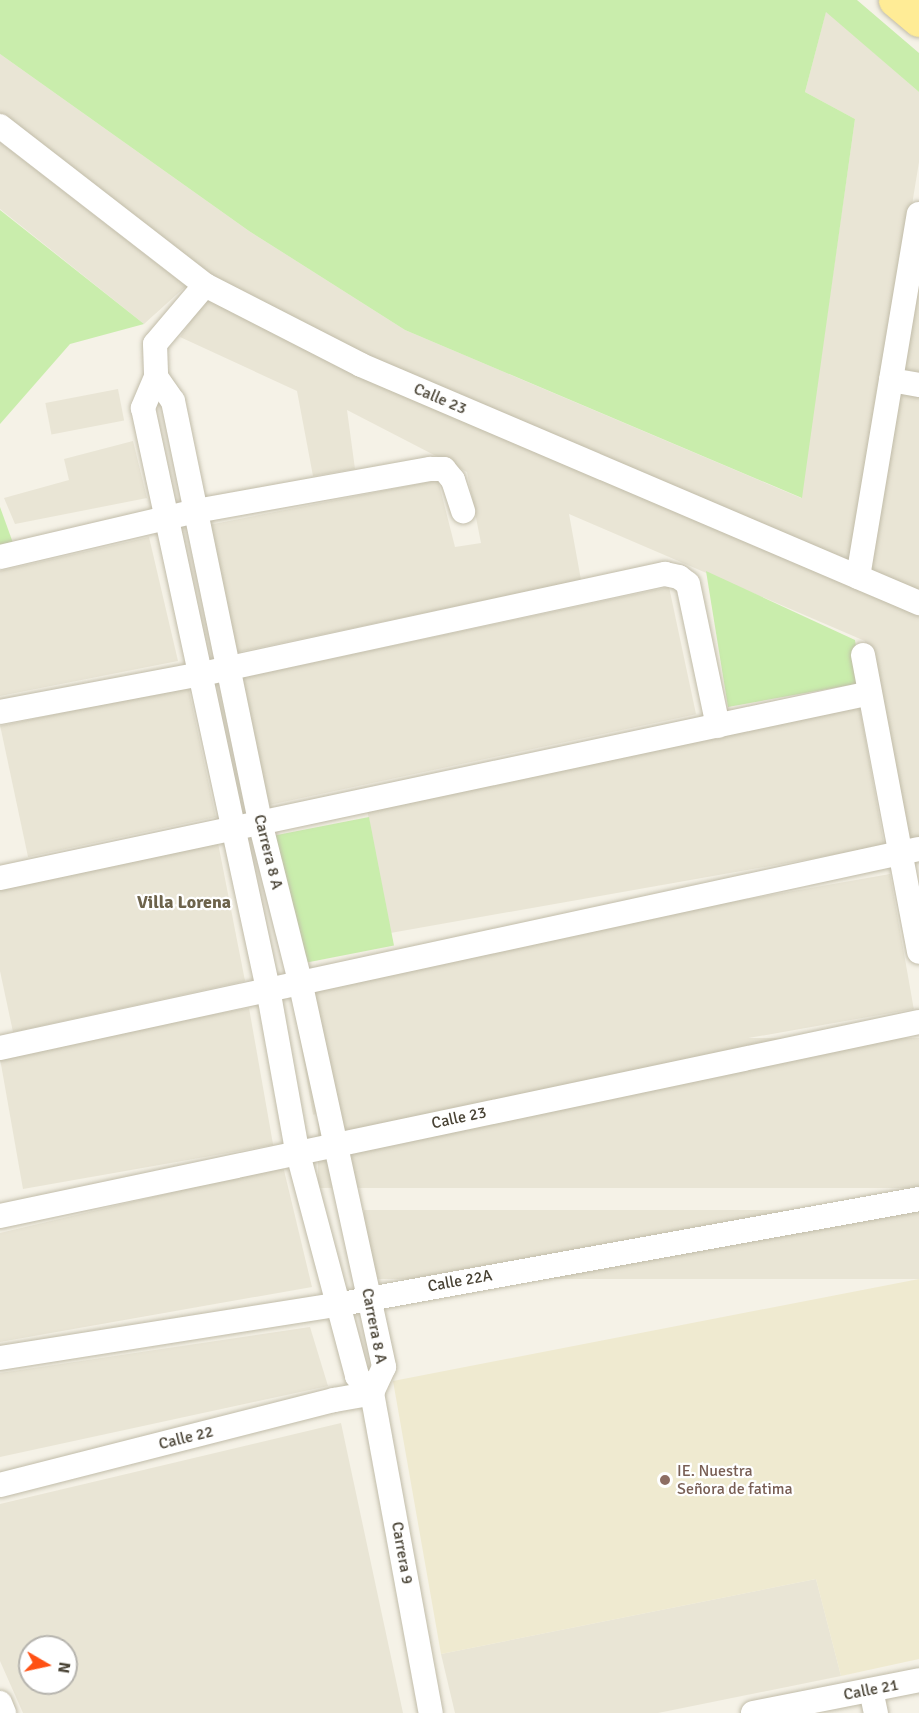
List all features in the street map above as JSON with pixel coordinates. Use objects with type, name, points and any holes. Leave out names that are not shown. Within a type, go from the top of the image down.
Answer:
[{"type":"main road","points":[[895,0],[919,20]]},
{"type":"street","name":"Calle 23","points":[[0,126],[205,285],[360,365],[919,603]]},
{"type":"street","points":[[858,577],[919,214]]},
{"type":"street","name":"Carrera 8 A","points":[[156,377],[173,400],[260,822],[300,981],[333,1144],[384,1367],[372,1393],[357,1376],[336,1305],[297,1150],[268,989],[143,408],[156,377],[155,344],[205,285]]},
{"type":"street","points":[[891,380],[919,385]]},
{"type":"street","points":[[0,557],[167,520],[196,511],[430,469],[444,470],[453,480],[463,511]]},
{"type":"street","points":[[0,712],[228,669],[665,574],[679,577],[688,584],[718,726]]},
{"type":"street","points":[[863,655],[870,693],[909,851],[919,952]]},
{"type":"street","points":[[0,878],[870,693]]},
{"type":"street","points":[[0,1048],[300,981],[909,851]]},
{"type":"street","name":"Calle 23","points":[[0,1216],[297,1150],[919,1022]]},
{"type":"street","name":"Calle 22A","points":[[0,1358],[336,1305],[369,1297],[919,1199]]},
{"type":"street","name":"Calle 22","points":[[0,1485],[372,1393]]},
{"type":"street","name":"Carrera 9","points":[[372,1393],[431,1713]]},
{"type":"street","name":"Calle 21","points":[[753,1713],[874,1701],[919,1680]]},
{"type":"street","points":[[0,1703],[4,1713]]},
{"type":"shaded area","points":[[826,11],[919,92],[919,162],[853,566],[349,354],[220,286],[0,118],[0,54],[249,231],[405,330],[801,498],[855,119],[805,92]]},
{"type":"shaded area","points":[[0,142],[186,286],[144,324],[0,209]]},
{"type":"shaded area","points":[[919,267],[919,372],[901,369]]},
{"type":"shaded area","points":[[208,295],[919,616],[919,839],[903,843],[865,641],[569,514],[581,580],[224,655],[193,528],[438,480],[455,547],[481,543],[467,472],[347,410],[355,469],[313,476],[297,391],[180,337]]},
{"type":"shaded area","points":[[896,386],[919,389],[919,594],[866,574]]},
{"type":"shaded area","points":[[118,389],[124,420],[51,435],[45,403]]},
{"type":"shaded area","points":[[133,441],[147,498],[15,524],[4,498],[69,480],[64,459]]},
{"type":"shaded area","points":[[149,537],[178,661],[0,696],[0,571]]},
{"type":"shaded area","points":[[669,587],[696,714],[260,807],[233,680]]},
{"type":"shaded area","points":[[188,686],[216,817],[28,857],[0,726]]},
{"type":"shaded area","points":[[860,708],[884,846],[389,933],[365,795]]},
{"type":"shaded area","points":[[218,843],[245,981],[13,1032],[0,971],[0,890]]},
{"type":"shaded area","points":[[890,874],[914,1009],[313,1115],[289,980]]},
{"type":"shaded area","points":[[249,1008],[273,1145],[23,1189],[0,1052]]},
{"type":"shaded area","points":[[318,1038],[919,1038],[919,1188],[318,1188]]},
{"type":"shaded area","points":[[283,1166],[312,1287],[0,1342],[0,1233]]},
{"type":"shaded area","points":[[364,1210],[919,1210],[919,1279],[364,1279]]},
{"type":"shaded area","name":"IE. Nuestra Señora de fatima","points":[[919,1279],[919,1659],[841,1676],[816,1579],[441,1654],[393,1381]]},
{"type":"shaded area","points":[[310,1327],[328,1386],[0,1457],[0,1373]]},
{"type":"shaded area","points":[[341,1423],[403,1713],[23,1713],[0,1661],[0,1504]]},
{"type":"shaded area","points":[[816,1579],[841,1676],[658,1713],[455,1713],[441,1654]]},
{"type":"green space","points":[[0,0],[857,0],[919,53],[919,92],[826,12],[805,92],[855,119],[802,498],[405,330],[249,231],[0,54]]},
{"type":"green space","points":[[0,210],[144,324],[70,344],[0,424]]},
{"type":"green space","points":[[0,507],[13,543],[0,546]]},
{"type":"green space","points":[[706,571],[855,640],[861,683],[728,707]]},
{"type":"green space","points":[[369,817],[394,946],[293,965],[268,837]]},
{"type":"place","name":"IE. Nuestra Señora de fatima","points":[[665,1480]]},
{"type":"district","name":"Villa Lorena","points":[[184,902]]}]
